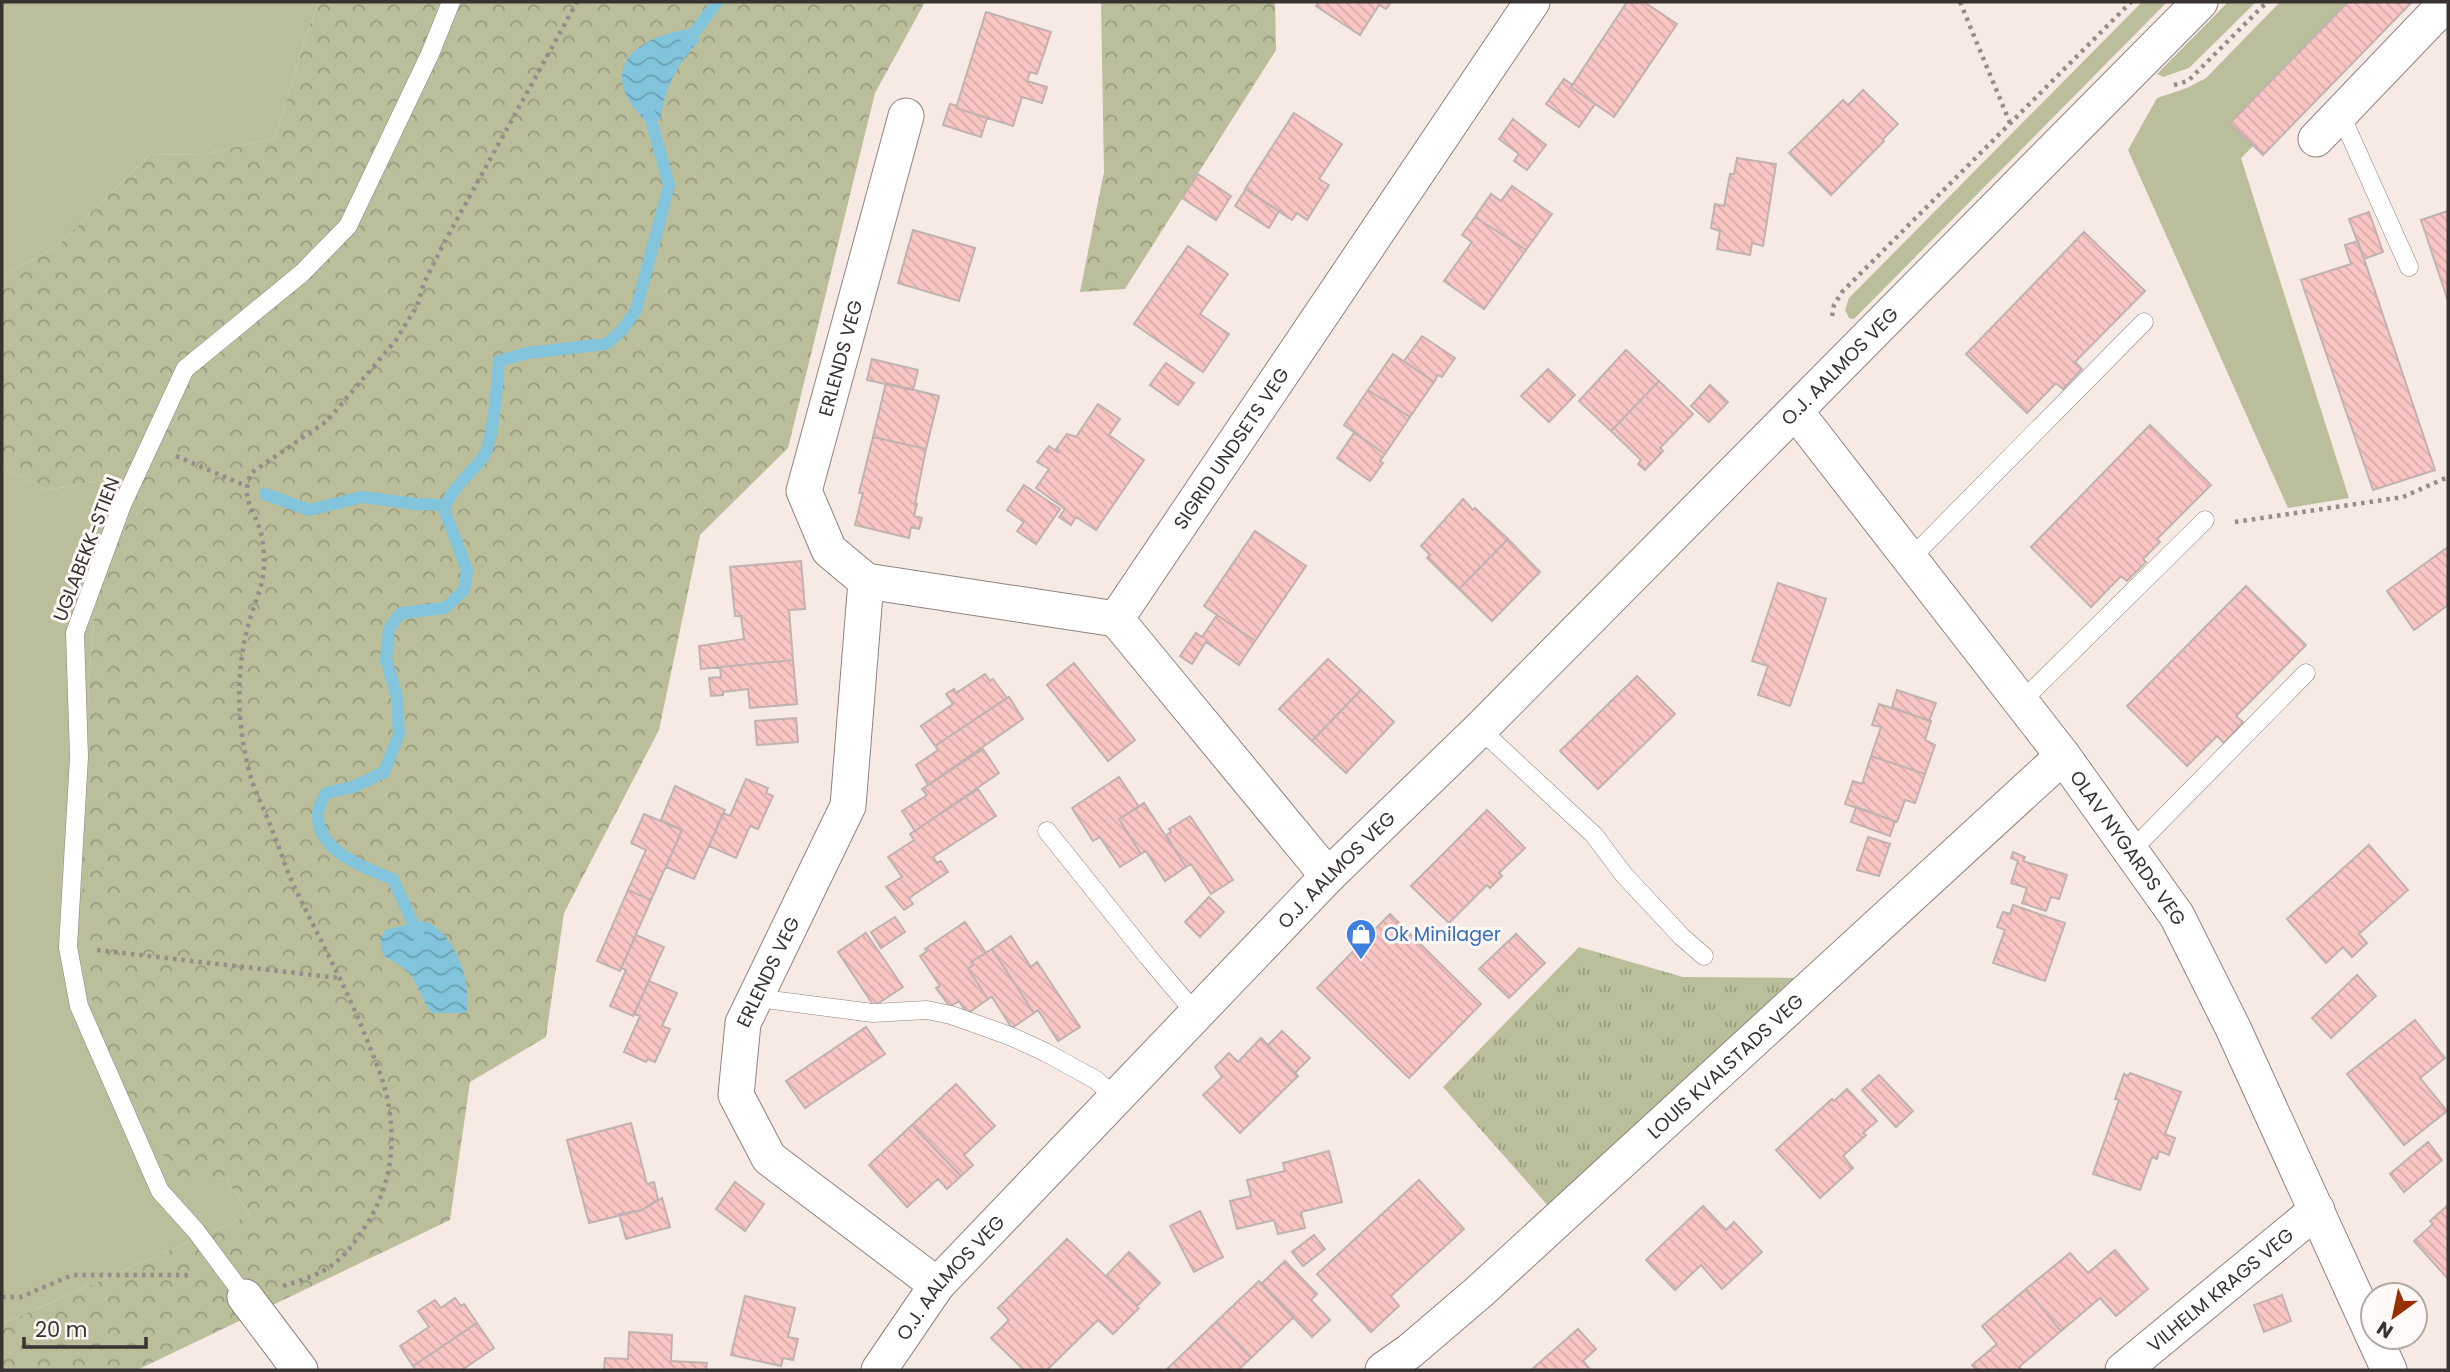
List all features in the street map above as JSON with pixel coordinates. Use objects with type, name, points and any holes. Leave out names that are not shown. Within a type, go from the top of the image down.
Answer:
[{"type":"street","name":"SIGRID UNDSETS VEG","points":[[1116,618],[1532,2]]},
{"type":"street","name":"O.J. AALMOS VEG","points":[[890,1367],[937,1285],[1328,876],[1480,729],[2200,2]]},
{"type":"street","points":[[2316,139],[2447,2]]},
{"type":"street","name":"ERLENDS VEG","points":[[906,116],[804,491],[829,550],[866,581],[848,806],[743,1023],[736,1095],[769,1158],[937,1285]]},
{"type":"street","name":"OLAV NYGARDS VEG","points":[[1796,412],[2063,755],[2177,916],[2234,1028],[2359,1304]]},
{"type":"street","points":[[866,581],[1116,618],[1328,876]]},
{"type":"street","name":"LOUIS KVALSTADS VEG","points":[[1383,1370],[1410,1351],[1490,1283],[2063,755]]},
{"type":"street","name":"VILHELM KRAGS VEG","points":[[2123,1370],[2318,1210]]},
{"type":"street","points":[[245,1297],[300,1370]]},
{"type":"street","name":"OLAV NYGARDS VEG","points":[[2380,1351],[2389,1370]]},
{"type":"lane","name":"UGLABEKK-STIEN","points":[[245,1297],[196,1231],[160,1191],[79,1006],[68,947],[79,757],[75,633],[122,505],[185,369],[302,273],[348,226],[430,54],[451,2]]},
{"type":"lane","points":[[2340,113],[2409,267]]},
{"type":"lane","points":[[1910,559],[2144,322]]},
{"type":"lane","points":[[2021,702],[2205,520]]},
{"type":"lane","points":[[2131,850],[2306,673]]},
{"type":"lane","points":[[1480,729],[1594,835],[1624,875],[1682,937],[1704,956]]},
{"type":"lane","points":[[1047,831],[1147,957],[1197,1015]]},
{"type":"lane","points":[[756,998],[873,1013],[928,1010],[951,1015],[1045,1052],[1096,1080],[1116,1098]]},
{"type":"path","points":[[2,1297],[21,1297],[72,1275],[185,1275],[245,1297],[317,1276],[350,1251],[373,1214],[387,1181],[392,1153],[390,1115],[384,1082],[340,978],[292,883],[251,778],[239,717],[242,663],[248,626],[259,593],[264,566],[261,532],[248,507],[246,486],[251,473],[327,421],[396,340],[416,306],[445,241],[577,2]]},
{"type":"path","points":[[1960,2],[2010,123]]},
{"type":"path","points":[[1831,321],[1834,305],[1842,292],[2131,2]]},
{"type":"path","points":[[150,445],[246,486]]},
{"type":"path","points":[[2205,520],[2242,523],[2403,497],[2448,477]]},
{"type":"path","points":[[68,947],[340,978]]},
{"type":"green space","points":[[2,2],[319,2],[275,138],[204,154],[149,155],[56,247],[2,276]]},
{"type":"green space","points":[[319,2],[925,2],[875,93],[788,448],[700,535],[659,730],[564,913],[546,1037],[470,1082],[450,1220],[137,1370],[2,1370],[2,1324],[250,1215],[225,1177],[186,1188],[110,1076],[89,988],[81,863],[95,609],[115,478],[48,490],[2,468],[2,276],[56,247],[149,155],[204,154],[275,138]]},
{"type":"green space","points":[[1101,2],[1275,2],[1276,50],[1125,289],[1080,292],[1104,172]]},
{"type":"green space","points":[[2142,2],[2167,2],[1854,319],[1849,318],[1845,310],[1849,298]]},
{"type":"green space","points":[[2228,2],[2256,2],[2189,68],[2163,77],[2157,74]]},
{"type":"green space","points":[[2280,2],[2348,2],[2230,123],[2253,146],[2241,158],[2349,498],[2288,508],[2128,150],[2157,98],[2206,78]]},
{"type":"green space","points":[[2,468],[48,490],[115,478],[95,609],[86,766],[110,1076],[186,1187],[225,1177],[250,1215],[2,1324]]},
{"type":"green space","points":[[1579,947],[1683,977],[1801,978],[1550,1208],[1443,1087]]},
{"type":"water","points":[[690,29],[700,40],[685,57],[674,76],[665,96],[661,118],[649,126],[626,95],[622,80],[623,68],[638,48],[650,41]]},
{"type":"water","points":[[423,921],[434,926],[453,946],[467,988],[466,1013],[432,1013],[408,972],[383,955],[380,940],[385,930]]},
{"type":"building","points":[[1319,2],[1391,2],[1386,9],[1379,5],[1360,35],[1316,6]]},
{"type":"building","points":[[1627,2],[1644,2],[1677,24],[1614,117],[1571,87]]},
{"type":"building","points":[[2348,2],[2412,2],[2263,155],[2230,123]]},
{"type":"building","points":[[986,12],[1051,32],[1037,74],[1030,72],[1027,81],[1047,87],[1042,103],[1022,97],[1013,126],[956,108]]},
{"type":"building","points":[[1564,79],[1595,104],[1579,127],[1546,104]]},
{"type":"building","points":[[1863,90],[1898,124],[1831,195],[1789,153],[1843,100],[1848,105]]},
{"type":"building","points":[[950,104],[987,118],[981,137],[943,125]]},
{"type":"building","points":[[1294,113],[1342,144],[1319,179],[1329,185],[1307,220],[1297,213],[1292,220],[1245,189]]},
{"type":"building","points":[[1513,119],[1546,145],[1527,170],[1514,161],[1519,154],[1499,139]]},
{"type":"building","points":[[1737,158],[1776,164],[1763,246],[1752,243],[1750,255],[1717,249],[1720,231],[1711,228],[1715,204],[1724,206],[1730,174],[1734,174]]},
{"type":"building","points":[[1198,174],[1231,196],[1216,220],[1182,198]]},
{"type":"building","points":[[1512,186],[1552,214],[1526,250],[1475,217],[1491,194],[1501,201]]},
{"type":"building","points":[[1246,189],[1279,211],[1269,228],[1235,206]]},
{"type":"building","points":[[2448,211],[2448,301],[2421,220]]},
{"type":"building","points":[[2369,212],[2383,252],[2364,259],[2349,219]]},
{"type":"building","points":[[1475,217],[1526,250],[1484,309],[1444,281],[1472,242],[1462,235]]},
{"type":"building","points":[[913,230],[975,248],[959,301],[898,283]]},
{"type":"building","points":[[2084,232],[2145,291],[2075,362],[2082,369],[2063,389],[2056,383],[2027,413],[1966,354]]},
{"type":"building","points":[[2358,241],[2435,470],[2373,490],[2301,280],[2351,264],[2345,245]]},
{"type":"building","points":[[1188,246],[1228,274],[1200,314],[1229,334],[1203,372],[1134,324]]},
{"type":"building","points":[[1422,336],[1455,358],[1442,377],[1438,375],[1434,382],[1404,361]]},
{"type":"building","points":[[1626,350],[1659,381],[1611,431],[1579,401]]},
{"type":"building","points":[[1393,354],[1434,382],[1410,417],[1368,390]]},
{"type":"building","points":[[872,359],[918,370],[913,390],[867,380]]},
{"type":"building","points":[[1166,363],[1194,383],[1178,405],[1150,385]]},
{"type":"building","points":[[1548,369],[1575,395],[1549,422],[1521,396]]},
{"type":"building","points":[[1659,381],[1693,414],[1660,448],[1663,451],[1645,470],[1638,464],[1641,460],[1611,431]]},
{"type":"building","points":[[886,383],[939,396],[926,449],[873,437]]},
{"type":"building","points":[[1710,385],[1728,402],[1709,422],[1691,406]]},
{"type":"building","points":[[1368,390],[1410,417],[1385,454],[1344,425]]},
{"type":"building","points":[[1098,404],[1120,419],[1109,435],[1144,460],[1096,530],[1076,517],[1071,525],[1059,517],[1065,509],[1036,488],[1049,469],[1037,462],[1049,446],[1059,453],[1056,449],[1067,434],[1076,437]]},
{"type":"building","points":[[2150,425],[2211,485],[2157,539],[2160,542],[2143,559],[2146,562],[2127,581],[2121,576],[2091,607],[2031,547]]},
{"type":"building","points":[[1354,433],[1385,454],[1380,461],[1383,463],[1370,481],[1337,458]]},
{"type":"building","points":[[873,437],[926,449],[914,516],[922,518],[919,529],[911,527],[909,538],[855,525],[863,493],[859,493]]},
{"type":"building","points":[[1024,485],[1060,509],[1036,544],[1017,531],[1024,522],[1007,510]]},
{"type":"building","points":[[1463,499],[1508,539],[1459,589],[1427,558],[1430,555],[1421,546]]},
{"type":"building","points":[[1255,531],[1306,566],[1255,641],[1204,606]]},
{"type":"building","points":[[1508,539],[1540,572],[1492,621],[1459,589]]},
{"type":"building","points":[[2448,547],[2448,605],[2414,630],[2387,591]]},
{"type":"building","points":[[801,561],[805,609],[789,610],[793,660],[701,669],[699,646],[744,639],[741,616],[735,616],[730,567]]},
{"type":"building","points":[[1778,583],[1826,599],[1790,706],[1758,695],[1768,666],[1752,661]]},
{"type":"building","points":[[2246,586],[2306,645],[2236,716],[2243,722],[2224,743],[2217,736],[2187,766],[2127,706]]},
{"type":"building","points":[[1217,615],[1255,641],[1239,665],[1206,642],[1192,664],[1180,656],[1196,633],[1202,637]]},
{"type":"building","points":[[1328,659],[1361,690],[1312,741],[1279,709]]},
{"type":"building","points":[[793,660],[797,704],[750,708],[748,689],[711,696],[709,678],[721,677],[720,667]]},
{"type":"building","points":[[1074,663],[1135,740],[1108,761],[1047,685]]},
{"type":"building","points":[[985,674],[990,681],[993,679],[1007,698],[935,746],[921,726],[953,704],[946,694],[954,689],[956,693]]},
{"type":"building","points":[[1637,676],[1675,714],[1598,789],[1560,751]]},
{"type":"building","points":[[1361,690],[1394,722],[1346,773],[1312,741]]},
{"type":"building","points":[[1897,690],[1936,703],[1929,721],[1892,707]]},
{"type":"building","points":[[1009,697],[1023,719],[928,785],[916,765],[938,750],[935,746]]},
{"type":"building","points":[[1879,704],[1931,721],[1925,740],[1935,745],[1925,774],[1871,756],[1881,727],[1872,725]]},
{"type":"building","points":[[796,718],[798,742],[757,745],[755,721]]},
{"type":"building","points":[[983,749],[999,773],[915,831],[902,811],[927,795],[922,789]]},
{"type":"building","points":[[1871,756],[1925,774],[1915,803],[1905,800],[1897,822],[1845,804],[1853,781],[1862,784]]},
{"type":"building","points":[[1119,777],[1139,807],[1119,819],[1141,854],[1120,867],[1100,837],[1093,841],[1072,808]]},
{"type":"building","points":[[746,779],[768,788],[766,793],[773,796],[758,829],[750,826],[736,858],[709,846],[723,813],[730,816]]},
{"type":"building","points":[[675,786],[725,810],[694,879],[666,867],[682,830],[661,820]]},
{"type":"building","points":[[978,789],[996,816],[933,857],[937,863],[941,861],[948,872],[909,898],[913,904],[904,910],[886,887],[902,877],[888,857],[914,840],[910,834]]},
{"type":"building","points":[[1144,803],[1186,867],[1165,881],[1146,851],[1141,854],[1119,819]]},
{"type":"building","points":[[1856,807],[1895,821],[1890,836],[1851,822]]},
{"type":"building","points":[[1487,810],[1525,848],[1499,873],[1502,876],[1490,888],[1487,885],[1449,923],[1411,886]]},
{"type":"building","points":[[644,814],[682,830],[651,900],[628,890],[646,850],[631,843]]},
{"type":"building","points":[[1190,816],[1233,880],[1211,894],[1191,864],[1186,867],[1166,835],[1171,832],[1169,829]]},
{"type":"building","points":[[1868,837],[1890,844],[1879,876],[1857,870]]},
{"type":"building","points":[[2369,845],[2408,890],[2359,934],[2367,943],[2352,957],[2343,947],[2326,963],[2287,919]]},
{"type":"building","points":[[2013,852],[2025,857],[2023,861],[2067,875],[2059,899],[2051,897],[2046,911],[2022,903],[2027,888],[2011,883],[2018,861],[2011,858]]},
{"type":"building","points":[[628,890],[651,900],[620,971],[597,961]]},
{"type":"building","points":[[1209,897],[1224,912],[1200,937],[1185,922]]},
{"type":"building","points":[[2013,905],[2065,923],[2045,981],[1993,963],[2005,930],[1997,927],[2003,912],[2010,914]]},
{"type":"building","points":[[1390,914],[1481,1004],[1409,1078],[1317,988]]},
{"type":"building","points":[[895,917],[905,932],[881,948],[871,932]]},
{"type":"building","points":[[965,922],[986,953],[971,962],[973,965],[968,969],[988,999],[967,1014],[959,1001],[950,1007],[936,988],[940,986],[920,956],[927,951],[925,949]]},
{"type":"building","points":[[866,933],[903,987],[874,1006],[838,952]]},
{"type":"building","points":[[1516,934],[1545,963],[1509,998],[1479,969]]},
{"type":"building","points":[[636,935],[664,947],[633,1016],[610,1006],[626,970],[621,968]]},
{"type":"building","points":[[1011,936],[1031,967],[1037,962],[1080,1027],[1058,1041],[1038,1010],[1034,1013],[992,949]]},
{"type":"building","points":[[992,949],[1034,1013],[1012,1028],[992,997],[988,999],[968,969],[973,965],[971,962]]},
{"type":"building","points":[[2357,975],[2376,996],[2331,1038],[2312,1018]]},
{"type":"building","points":[[649,981],[677,993],[662,1026],[670,1029],[655,1062],[648,1059],[646,1062],[624,1052],[640,1016],[634,1014]]},
{"type":"building","points":[[2415,1020],[2445,1058],[2420,1078],[2447,1111],[2404,1145],[2347,1074]]},
{"type":"building","points":[[866,1027],[885,1054],[805,1108],[786,1081]]},
{"type":"building","points":[[1282,1031],[1310,1058],[1295,1073],[1268,1045]]},
{"type":"building","points":[[1261,1038],[1298,1076],[1240,1133],[1203,1095],[1222,1077],[1215,1067],[1229,1053],[1238,1062]]},
{"type":"building","points":[[2130,1073],[2181,1092],[2165,1134],[2175,1138],[2169,1155],[2159,1151],[2157,1159],[2152,1157],[2140,1190],[2093,1174],[2119,1100],[2115,1099],[2124,1074],[2128,1076]]},
{"type":"building","points":[[1879,1075],[1913,1111],[1896,1127],[1862,1090]]},
{"type":"building","points":[[956,1084],[995,1126],[964,1155],[973,1165],[961,1176],[912,1125]]},
{"type":"building","points":[[1847,1089],[1877,1121],[1843,1156],[1853,1168],[1820,1198],[1776,1150],[1832,1099],[1834,1101]]},
{"type":"building","points":[[631,1123],[647,1184],[654,1182],[658,1199],[642,1210],[589,1223],[567,1140]]},
{"type":"building","points":[[912,1125],[961,1176],[947,1189],[938,1179],[907,1207],[869,1165]]},
{"type":"building","points":[[2428,1142],[2442,1160],[2404,1192],[2390,1174]]},
{"type":"building","points":[[1329,1151],[1342,1202],[1301,1212],[1305,1228],[1278,1234],[1274,1220],[1237,1229],[1230,1201],[1251,1196],[1247,1180],[1285,1171],[1283,1163]]},
{"type":"building","points":[[1419,1180],[1464,1229],[1391,1296],[1399,1306],[1371,1332],[1317,1274]]},
{"type":"building","points":[[735,1182],[764,1204],[745,1231],[716,1209]]},
{"type":"building","points":[[662,1198],[670,1227],[626,1239],[619,1214],[642,1210]]},
{"type":"building","points":[[2448,1205],[2448,1279],[2414,1241],[2433,1224],[2430,1221]]},
{"type":"building","points":[[1703,1206],[1726,1230],[1734,1222],[1762,1252],[1722,1289],[1701,1265],[1675,1290],[1646,1260]]},
{"type":"building","points":[[1200,1211],[1223,1257],[1194,1272],[1170,1226]]},
{"type":"building","points":[[1314,1235],[1325,1249],[1303,1266],[1292,1252]]},
{"type":"building","points":[[1067,1239],[1139,1308],[1113,1334],[1098,1320],[1047,1370],[1024,1370],[991,1338],[1009,1320],[998,1308]]},
{"type":"building","points":[[2115,1250],[2148,1289],[2116,1316],[2100,1298],[2061,1331],[2026,1289],[2070,1253],[2088,1273]]},
{"type":"building","points":[[1129,1252],[1160,1283],[1137,1306],[1106,1276]]},
{"type":"building","points":[[1285,1261],[1317,1294],[1311,1300],[1330,1320],[1312,1337],[1261,1284]]},
{"type":"building","points":[[1259,1281],[1294,1317],[1251,1358],[1216,1322]]},
{"type":"building","points":[[2026,1289],[2061,1331],[2019,1367],[2022,1370],[1977,1370],[1972,1365],[1997,1344],[1982,1326]]},
{"type":"building","points":[[2282,1295],[2291,1321],[2264,1332],[2254,1305]]},
{"type":"building","points":[[745,1296],[795,1308],[788,1337],[798,1339],[793,1360],[783,1358],[781,1366],[731,1355]]},
{"type":"building","points":[[455,1298],[461,1306],[464,1304],[477,1323],[413,1366],[400,1346],[429,1327],[418,1311],[435,1300],[441,1308]]},
{"type":"building","points":[[1216,1322],[1251,1358],[1238,1370],[1166,1370]]},
{"type":"building","points":[[477,1323],[494,1348],[462,1370],[416,1370],[413,1366]]},
{"type":"building","points":[[1578,1329],[1596,1349],[1583,1361],[1591,1370],[1531,1370]]},
{"type":"building","points":[[629,1332],[672,1335],[671,1361],[707,1363],[706,1370],[604,1370],[605,1358],[628,1359]]},
{"type":"waterway","points":[[685,45],[717,2]]},
{"type":"waterway","points":[[419,937],[393,879],[356,863],[333,848],[320,827],[319,809],[326,793],[353,787],[384,772],[399,734],[397,697],[386,660],[389,628],[401,613],[445,608],[464,590],[467,570],[444,509],[487,449],[499,361],[527,353],[606,344],[622,330],[636,310],[669,185],[648,109]]},
{"type":"waterway","points":[[265,494],[309,510],[362,497],[445,505]]},
{"type":"place","name":"Ok Minilager","points":[[1361,961]]}]
